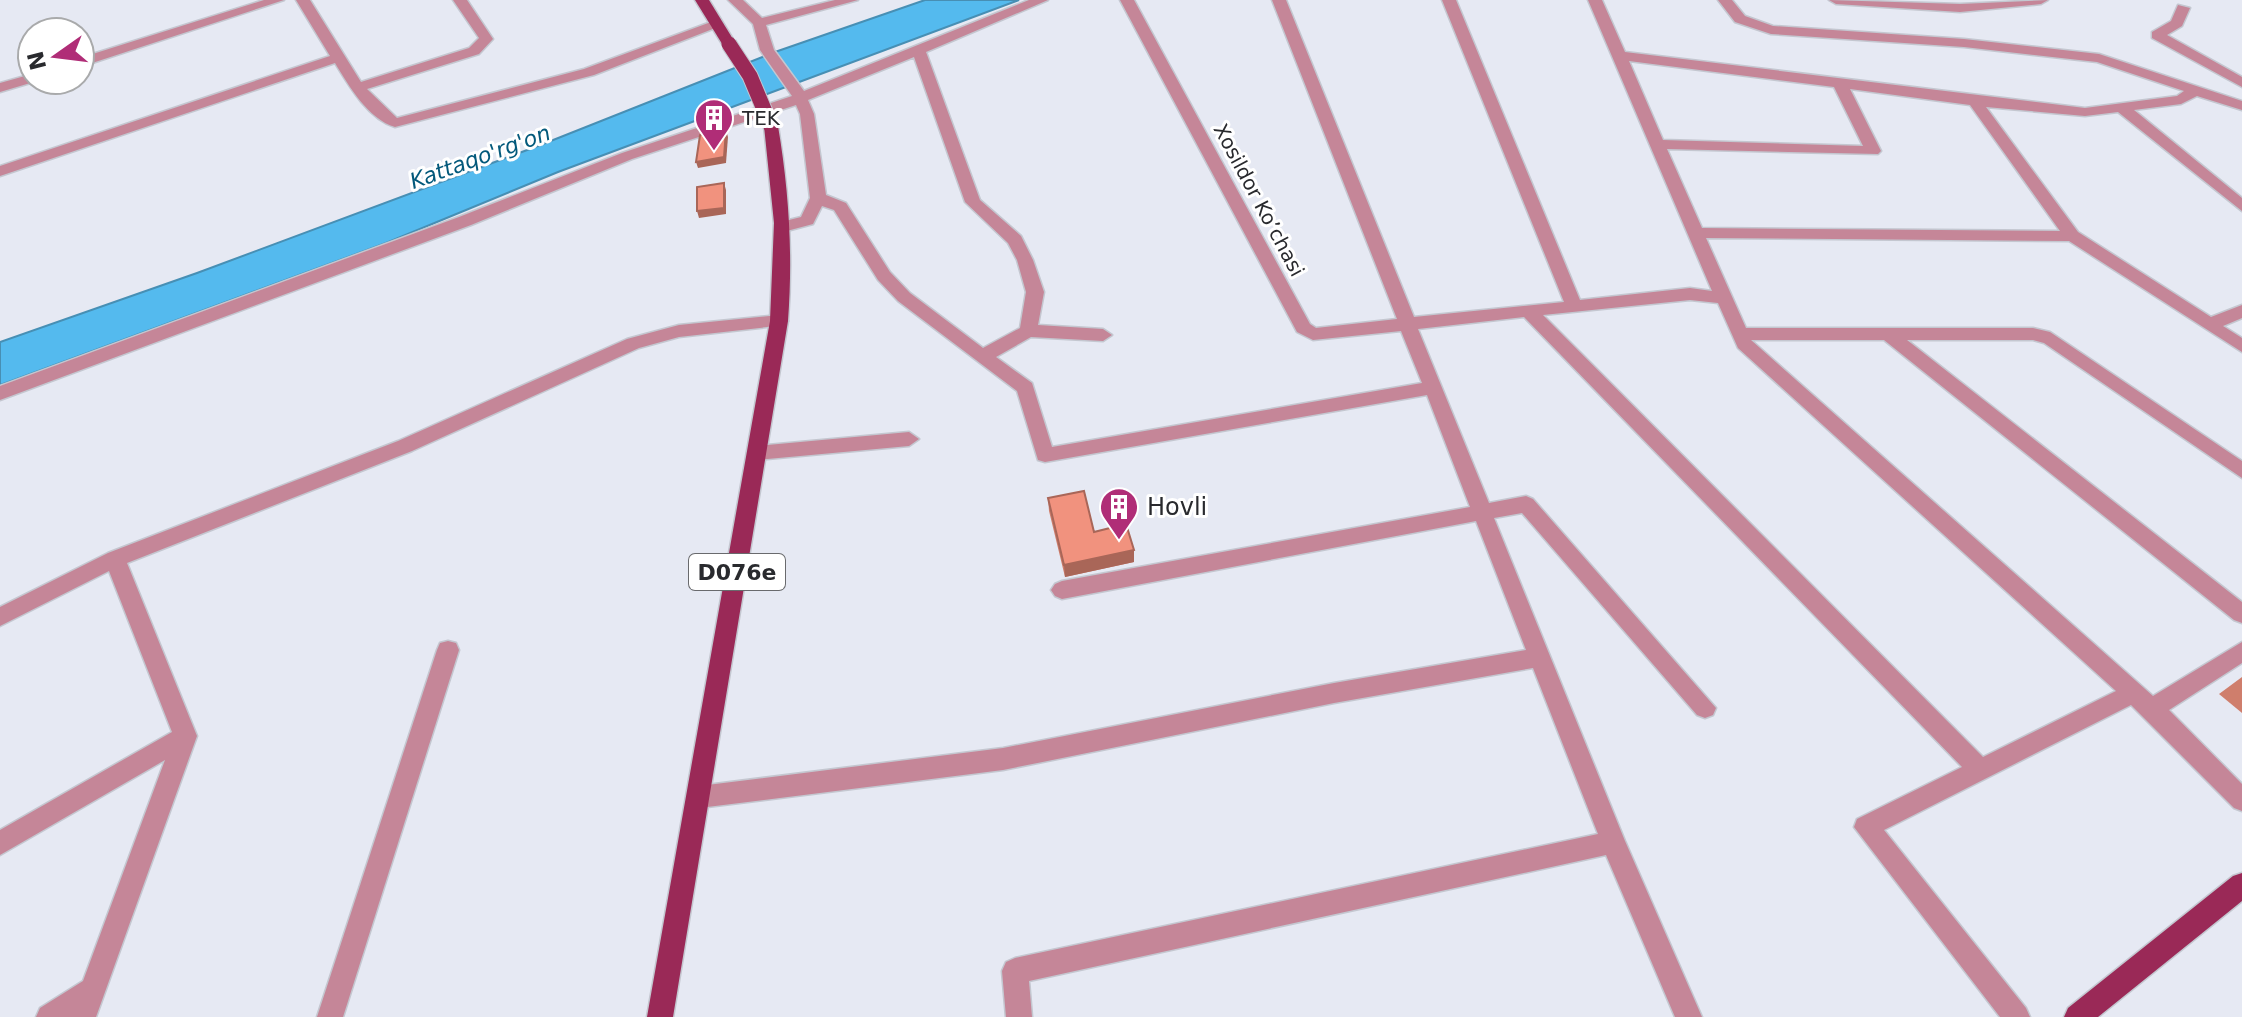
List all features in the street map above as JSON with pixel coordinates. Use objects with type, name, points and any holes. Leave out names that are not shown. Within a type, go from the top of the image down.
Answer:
[{"type":"main road","name":"D076e","points":[[660,1017],[757,453],[783,283],[783,227],[771,126],[750,76],[702,0]]},
{"type":"main road","points":[[2077,1017],[2242,885]]},
{"type":"street","points":[[96,58],[277,0]]},
{"type":"street","points":[[303,0],[359,87],[383,118],[395,123],[589,72],[716,25]]},
{"type":"street","points":[[359,87],[474,51],[486,39],[460,0]]},
{"type":"street","points":[[735,0],[759,23],[767,50],[799,95],[813,138],[818,198],[807,220],[783,227]]},
{"type":"street","points":[[759,23],[851,0]]},
{"type":"street","points":[[0,393],[450,227],[627,156],[919,51],[1041,0]]},
{"type":"street","name":"Xosildor Ko’chasi","points":[[1127,0],[1303,328],[1313,334],[1690,294],[1725,298]]},
{"type":"street","points":[[1279,0],[1405,325],[1485,514],[1613,842],[1689,1017]]},
{"type":"street","points":[[1449,0],[1574,305]]},
{"type":"street","points":[[1595,0],[1660,144],[1744,344],[2152,709],[2242,800]]},
{"type":"street","points":[[1725,0],[1740,19],[1771,30],[1964,43],[2099,58],[2242,106]]},
{"type":"street","points":[[1836,0],[1960,8],[2041,0]]},
{"type":"street","points":[[2183,8],[2177,23],[2157,35],[2242,83]]},
{"type":"street","points":[[919,51],[973,202],[1015,240],[1025,260],[1035,292],[1028,331]]},
{"type":"street","points":[[1621,56],[2085,112],[2181,100],[2195,90]]},
{"type":"street","points":[[0,171],[340,57]]},
{"type":"street","points":[[1660,144],[1873,151],[1840,84]]},
{"type":"street","points":[[2226,100],[2242,91]]},
{"type":"street","points":[[1975,101],[2072,236],[2242,346]]},
{"type":"street","points":[[2121,107],[2242,206]]},
{"type":"street","points":[[818,198],[840,207],[884,276],[904,297],[1025,388],[1045,455],[1431,388]]},
{"type":"street","points":[[1698,233],[2072,236]]},
{"type":"street","points":[[1526,309],[1978,768]]},
{"type":"street","points":[[2209,325],[2242,311]]},
{"type":"street","points":[[0,617],[115,559],[405,446],[633,343],[679,331],[779,321]]},
{"type":"street","points":[[982,355],[1005,346],[1028,331],[1103,335]]},
{"type":"street","points":[[1739,334],[2033,334],[2050,338],[2242,471]]},
{"type":"street","points":[[1888,334],[2242,614]]},
{"type":"street","points":[[757,453],[909,439]]},
{"type":"street","points":[[1062,590],[1526,504],[1705,708]]},
{"type":"street","points":[[83,1017],[185,736],[115,559]]},
{"type":"street","points":[[330,1017],[448,650]]},
{"type":"street","points":[[2152,709],[2242,651]]},
{"type":"street","points":[[699,797],[1003,759],[1334,693],[1540,657]]},
{"type":"street","points":[[2017,1017],[1866,827],[1978,768],[2133,693]]},
{"type":"street","points":[[0,843],[185,736]]},
{"type":"street","points":[[1019,1017],[1015,971],[1613,842]]},
{"type":"street","points":[[49,1017],[94,989]]},
{"type":"water","points":[[925,0],[1019,0],[558,172],[386,243],[0,385],[0,342],[197,273],[538,146],[775,52]]},
{"type":"building","name":"TEK","points":[[726,130],[724,157],[696,162],[700,135]]},
{"type":"building","name":"TEK","points":[[724,183],[724,208],[697,211],[697,187]]},
{"type":"building","points":[[1084,491],[1094,532],[1126,524],[1134,550],[1064,565],[1048,498]]},
{"type":"place","name":"TEK","points":[[714,152]]},
{"type":"place","name":"Hovli","points":[[1119,541]]},
{"type":"water label","name":"Kattaqo'rg'on","points":[[480,157]]}]
